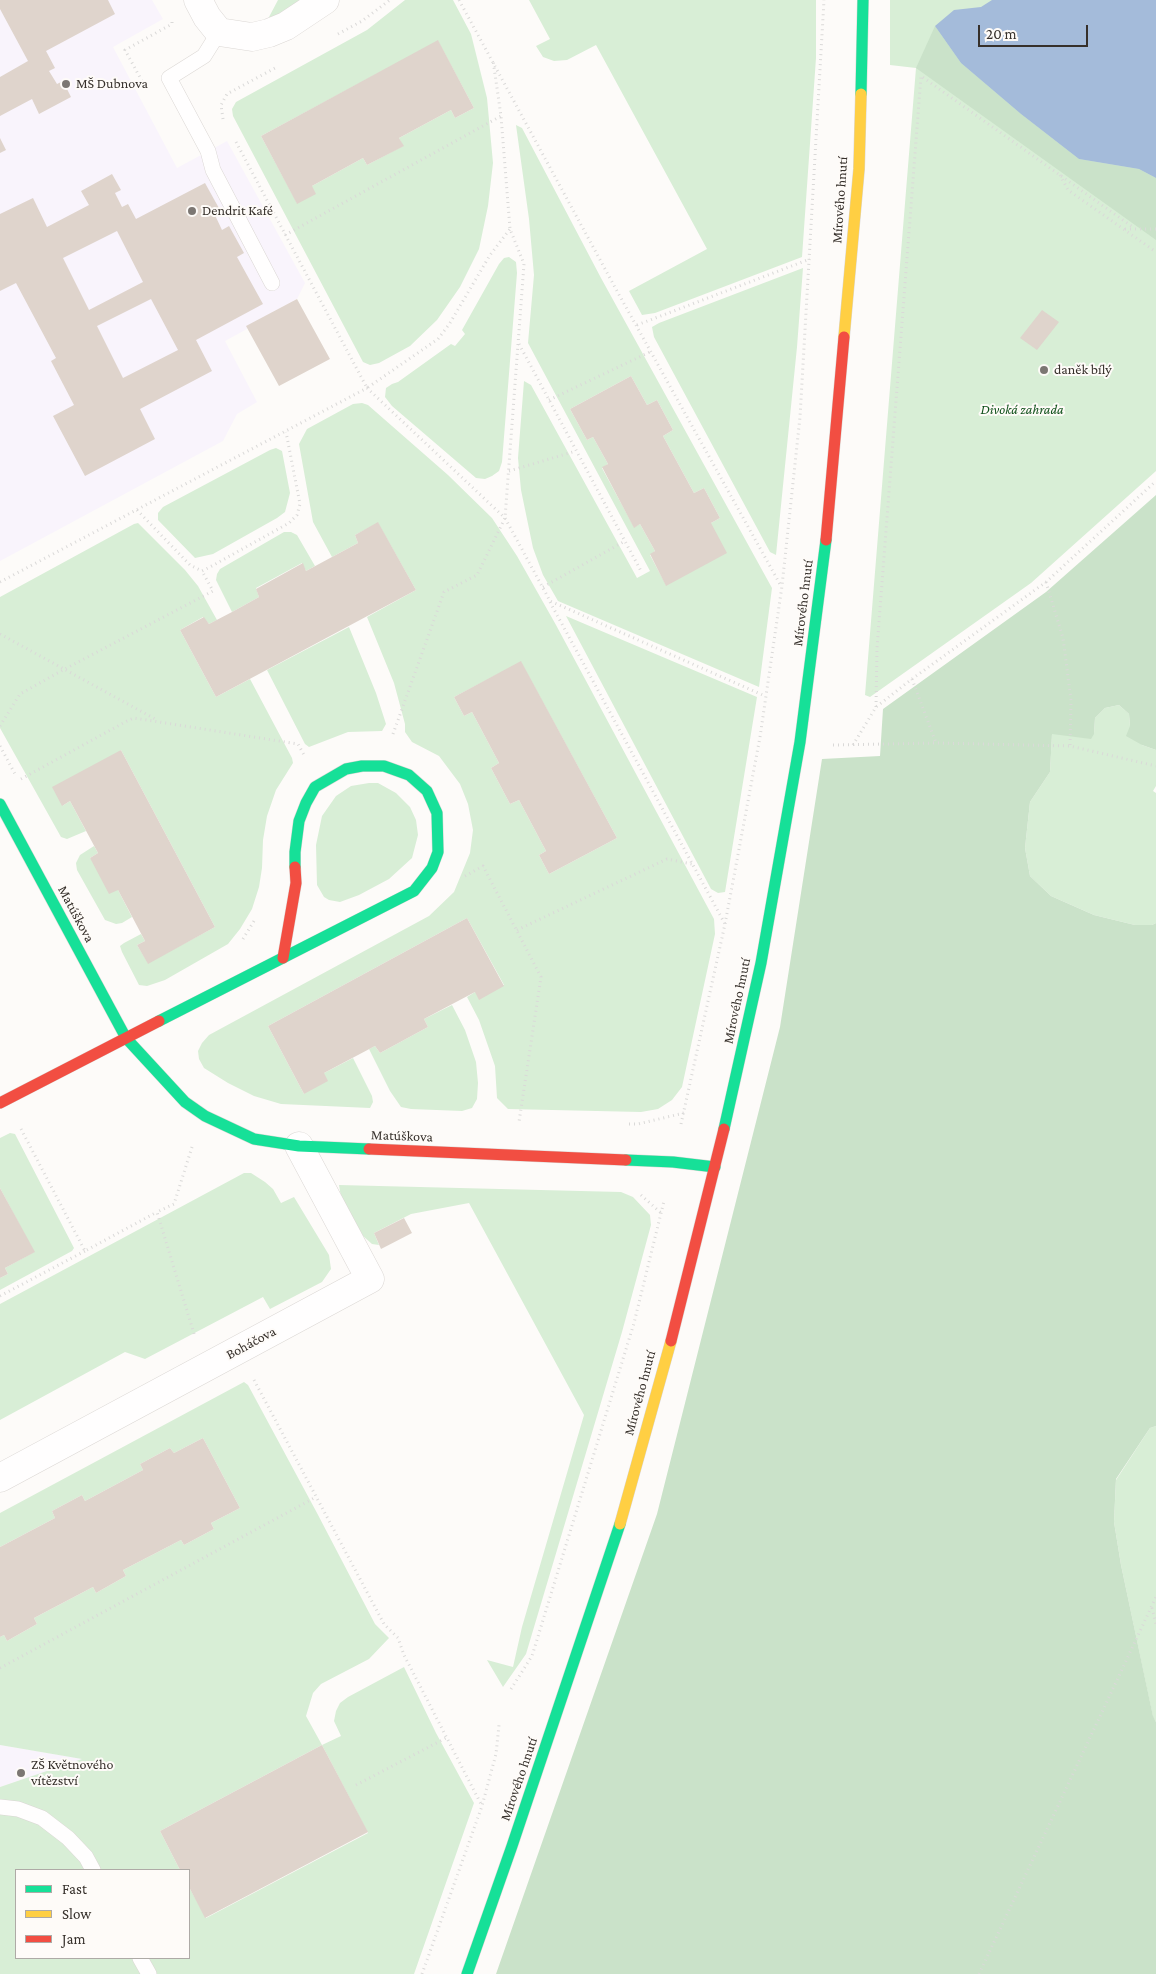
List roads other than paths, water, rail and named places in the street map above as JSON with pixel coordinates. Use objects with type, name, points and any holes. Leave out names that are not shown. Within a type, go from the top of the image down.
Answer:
[{"type":"main road","name":"Mírového hnutí","points":[[467,1974],[622,1515],[683,1296],[715,1167],[761,963],[800,742],[821,587],[859,169],[863,0]]},
{"type":"main road","points":[[3,1102],[126,1038],[283,958],[414,890],[432,868],[438,852],[437,813],[427,791],[409,775],[384,766],[362,766],[346,769],[315,787],[298,821],[295,852],[296,883],[283,958]]},
{"type":"main road","name":"Matúškova","points":[[0,804],[126,1038],[185,1102],[205,1116],[254,1139],[299,1146],[673,1162],[715,1167]]},
{"type":"street","points":[[198,0],[207,17],[219,32],[252,37],[286,26],[325,0]]},
{"type":"street","name":"Boháčova","points":[[0,1478],[370,1279],[299,1146]]},
{"type":"lane","points":[[219,32],[204,56],[169,78],[208,151],[213,170],[272,283]]},
{"type":"lane","points":[[0,1807],[18,1809],[42,1818],[68,1838],[86,1857],[92,1869]]},
{"type":"lane","points":[[141,1959],[149,1974]]},
{"type":"water","points":[[992,0],[1156,0],[1156,178],[1139,169],[1079,159],[1021,114],[961,63],[935,26],[954,10],[981,7]]},
{"type":"place","name":"MŠ Dubnova","points":[[66,84]]},
{"type":"place","name":"Dendrit Kafé","points":[[192,211]]},
{"type":"place","name":"daněk bílý","points":[[1044,370]]},
{"type":"place","name":"ZŠ Květnového vítězství","points":[[21,1773]]},
{"type":"park label","name":"Divoká zahrada","points":[[1022,410]]}]
